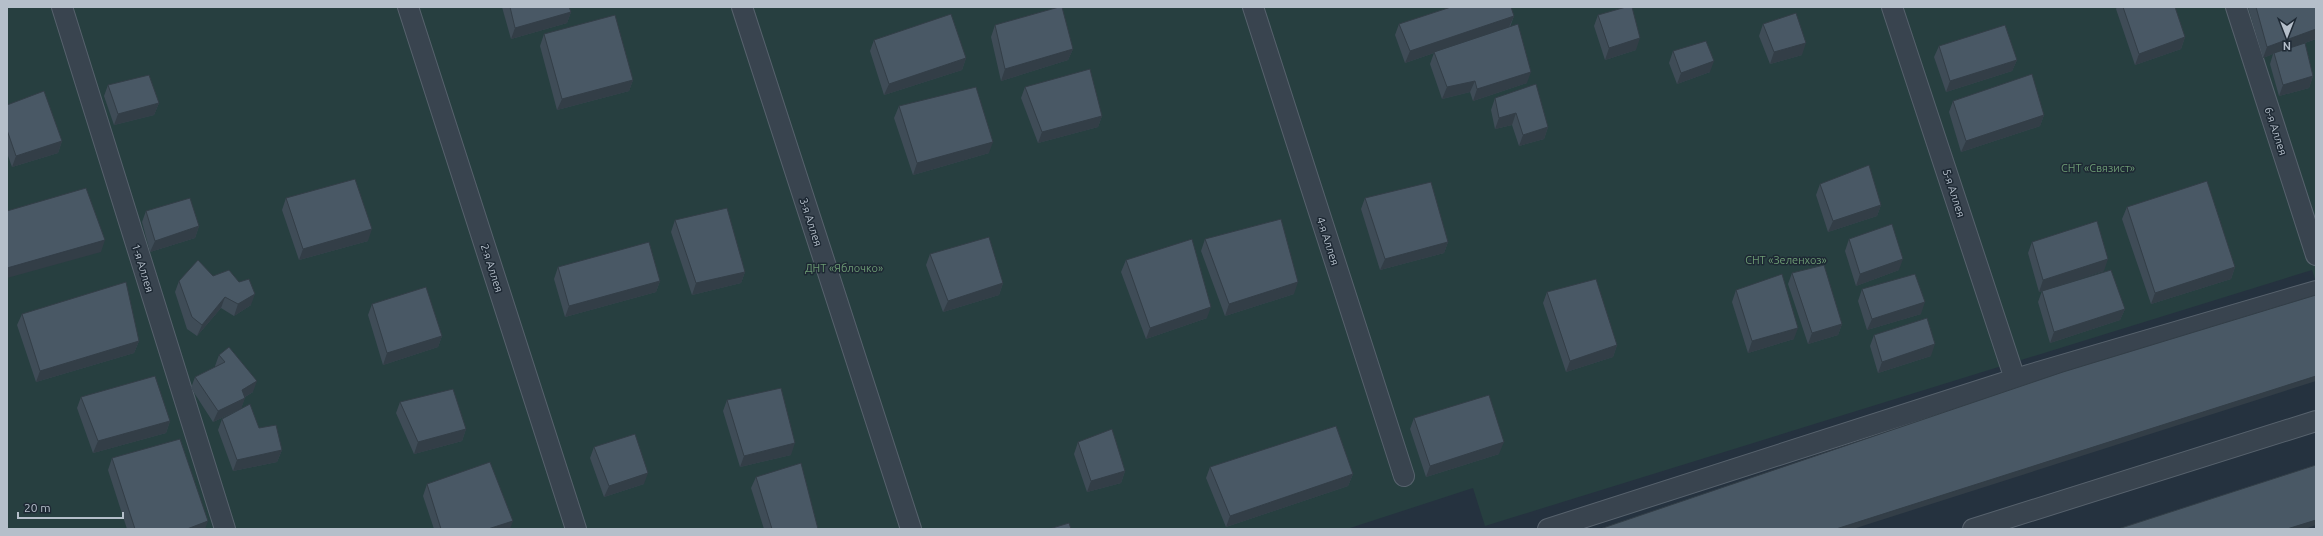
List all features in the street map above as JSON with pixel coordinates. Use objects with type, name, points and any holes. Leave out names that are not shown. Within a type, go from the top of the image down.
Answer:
[{"type":"lane","name":"1-я Аллея","points":[[62,7],[225,529]]},
{"type":"lane","name":"2-я Аллея","points":[[408,7],[576,529]]},
{"type":"lane","name":"3-я Аллея","points":[[742,7],[911,529]]},
{"type":"lane","name":"4-я Аллея","points":[[1253,7],[1404,476]]},
{"type":"lane","name":"5-я Аллея","points":[[1892,7],[2015,380]]},
{"type":"lane","name":"6-я Аллея","points":[[2236,7],[2316,255]]},
{"type":"lane","points":[[1548,529],[2015,380],[2316,291]]},
{"type":"lane","points":[[1973,529],[2316,421]]},
{"type":"green space","name":"ДНТ «Яблочко»","points":[[7,7],[2316,7],[2316,282],[2312,270],[1485,526],[1473,488],[1347,529],[7,529]]},
{"type":"building","points":[[510,7],[569,7],[571,12],[515,28]]},
{"type":"building","points":[[1062,7],[1073,49],[1005,69],[995,25]]},
{"type":"building","points":[[1451,7],[1511,7],[1514,16],[1410,51],[1399,24]]},
{"type":"building","points":[[1626,7],[1632,7],[1640,38],[1609,48],[1598,15]]},
{"type":"building","points":[[2123,7],[2175,7],[2185,37],[2139,54]]},
{"type":"building","points":[[2256,7],[2316,7],[2316,29],[2267,47]]},
{"type":"building","points":[[1796,13],[1806,43],[1774,52],[1763,24]]},
{"type":"building","points":[[951,14],[966,58],[889,84],[874,40]]},
{"type":"building","points":[[615,15],[633,80],[562,99],[544,34]]},
{"type":"building","points":[[1518,24],[1531,72],[1477,89],[1475,81],[1447,87],[1434,52]]},
{"type":"building","points":[[2005,25],[2017,60],[1950,81],[1939,46]]},
{"type":"building","points":[[1706,41],[1714,61],[1681,73],[1673,51]]},
{"type":"building","points":[[2305,43],[2313,76],[2283,85],[2274,53]]},
{"type":"building","points":[[1090,69],[1102,116],[1042,132],[1025,87]]},
{"type":"building","points":[[2032,74],[2044,115],[1966,141],[1953,101]]},
{"type":"building","points":[[149,75],[159,103],[118,114],[108,85]]},
{"type":"building","points":[[1536,84],[1548,127],[1523,135],[1516,113],[1499,118],[1495,98]]},
{"type":"building","points":[[976,87],[993,142],[917,163],[899,106]]},
{"type":"building","points":[[44,91],[62,141],[16,156],[7,130],[7,105]]},
{"type":"building","points":[[1869,165],[1881,205],[1833,221],[1820,184]]},
{"type":"building","points":[[355,179],[372,229],[303,249],[286,198]]},
{"type":"building","points":[[2207,181],[2235,267],[2155,293],[2127,207]]},
{"type":"building","points":[[1431,182],[1448,242],[1385,259],[1365,198]]},
{"type":"building","points":[[86,188],[105,240],[7,268],[7,211]]},
{"type":"building","points":[[190,198],[199,226],[155,241],[146,211]]},
{"type":"building","points":[[727,208],[745,272],[696,283],[675,220]]},
{"type":"building","points":[[1281,219],[1298,282],[1229,304],[1205,239]]},
{"type":"building","points":[[2097,221],[2108,259],[2043,280],[2032,242]]},
{"type":"building","points":[[1892,224],[1903,259],[1860,274],[1849,239]]},
{"type":"building","points":[[989,237],[1003,283],[948,301],[930,254]]},
{"type":"building","points":[[1192,239],[1211,307],[1150,328],[1126,260]]},
{"type":"building","points":[[649,242],[660,281],[569,306],[558,267]]},
{"type":"building","points":[[198,260],[213,276],[229,270],[239,282],[249,279],[255,294],[238,304],[225,297],[202,325],[192,317],[179,281]]},
{"type":"building","points":[[1824,265],[1842,324],[1812,333],[1792,273]]},
{"type":"building","points":[[2111,270],[2125,309],[2054,332],[2042,291]]},
{"type":"building","points":[[1782,274],[1798,328],[1752,341],[1736,290]]},
{"type":"building","points":[[1915,274],[1925,302],[1872,319],[1862,289]]},
{"type":"building","points":[[1596,279],[1617,345],[1570,361],[1547,292]]},
{"type":"building","points":[[126,282],[139,341],[40,371],[22,314]]},
{"type":"building","points":[[426,287],[442,336],[387,353],[372,304]]},
{"type":"building","points":[[2316,295],[2316,376],[1836,529],[1600,529],[2063,372]]},
{"type":"building","points":[[1927,318],[1935,344],[1882,362],[1874,335]]},
{"type":"building","points":[[229,347],[257,381],[242,390],[245,398],[218,411],[195,377],[225,362],[219,355]]},
{"type":"building","points":[[155,376],[170,421],[98,441],[81,397]]},
{"type":"building","points":[[781,388],[795,443],[744,456],[727,400]]},
{"type":"building","points":[[453,389],[466,429],[418,442],[400,402]]},
{"type":"building","points":[[1489,395],[1504,442],[1430,466],[1414,418]]},
{"type":"building","points":[[250,404],[259,428],[276,425],[282,450],[237,460],[222,419]]},
{"type":"building","points":[[1336,426],[1353,474],[1230,516],[1210,467]]},
{"type":"building","points":[[1112,429],[1125,471],[1091,481],[1078,442]]},
{"type":"building","points":[[635,434],[648,473],[609,486],[594,447]]},
{"type":"building","points":[[180,439],[208,521],[187,529],[135,529],[112,458]]},
{"type":"building","points":[[490,462],[513,521],[488,529],[441,529],[427,484]]},
{"type":"building","points":[[801,463],[818,529],[772,529],[756,477]]},
{"type":"building","points":[[2316,465],[2316,520],[2287,529],[2118,529]]},
{"type":"building","points":[[1069,523],[1071,529],[1049,529]]},
{"type":"park label","name":"СНТ «Связист»","points":[[2098,168]]},
{"type":"park label","name":"СНТ «Зеленхоз»","points":[[1786,260]]}]
